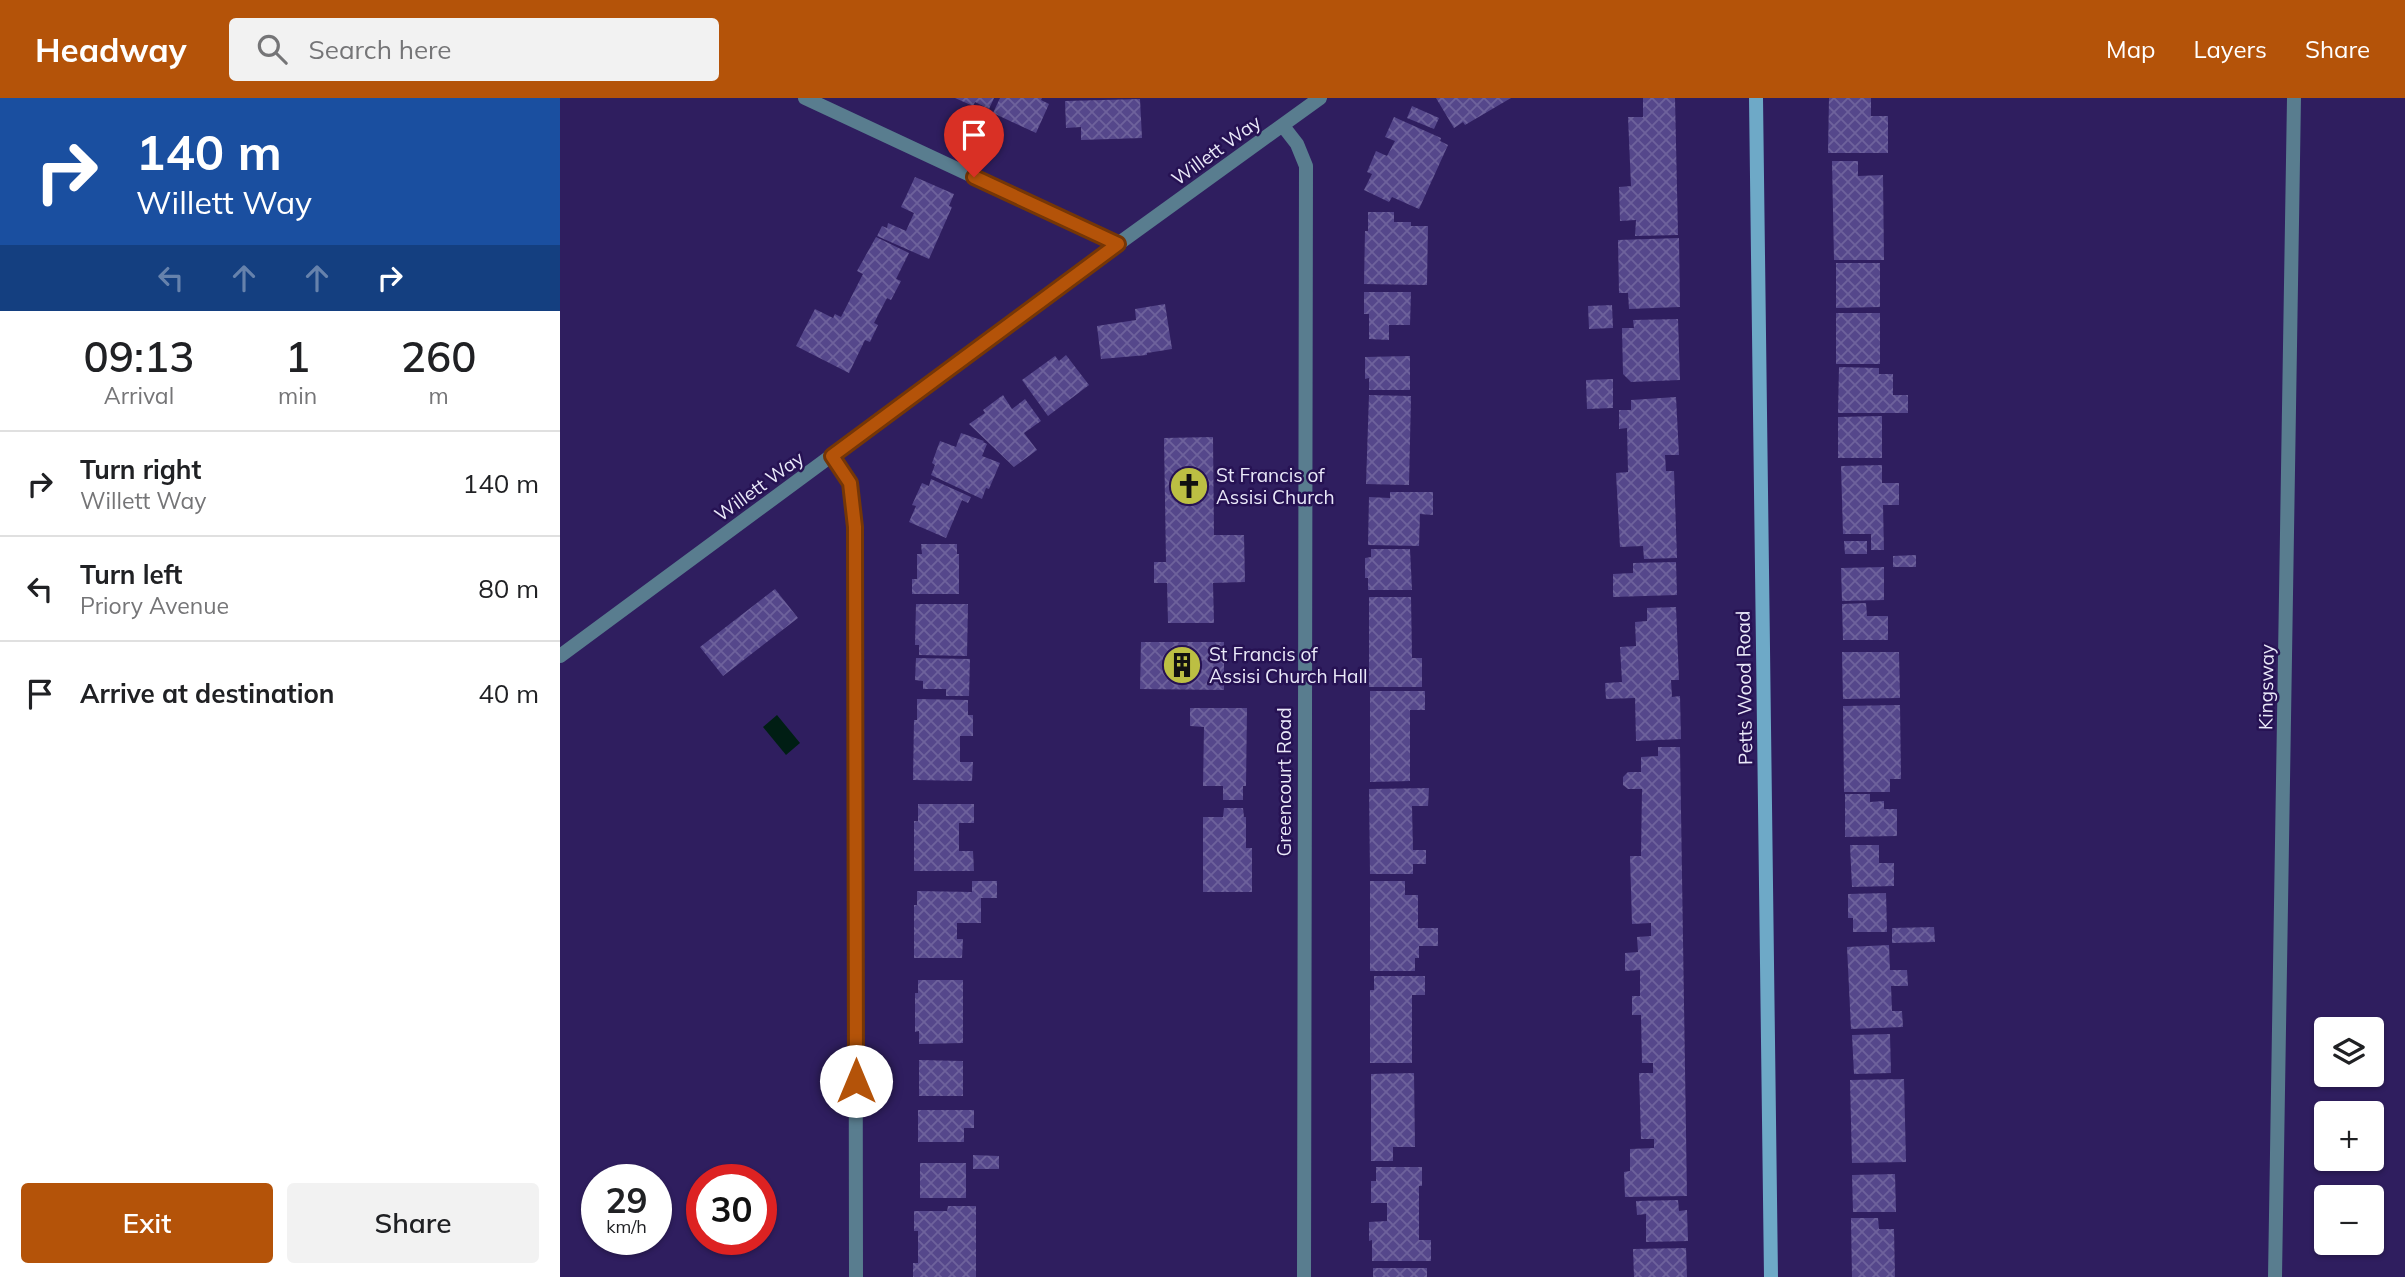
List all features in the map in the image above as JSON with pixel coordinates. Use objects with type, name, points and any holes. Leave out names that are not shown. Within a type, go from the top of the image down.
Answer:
[{"type":"street","points":[[805,98],[1118,244]]},
{"type":"street","name":"Willett Way","points":[[560,656],[1320,98]]},
{"type":"street","name":"Petts Wood Road","points":[[1756,98],[1771,1277]]},
{"type":"street","name":"Kingsway","points":[[2275,1277],[2294,98]]},
{"type":"street","name":"Greencourt Road","points":[[1283,126],[1297,144],[1306,166],[1304,1277]]},
{"type":"street","points":[[832,456],[850,483],[855,527],[856,1277]]},
{"type":"shaded area","points":[[777,715],[800,743],[786,755],[763,727]]},
{"type":"building","points":[[955,98],[994,98],[989,109],[975,102],[973,106]]},
{"type":"building","points":[[1000,98],[1042,98],[1041,100],[1049,104],[1036,133],[993,113]]},
{"type":"building","points":[[1436,98],[1511,98],[1465,125],[1463,122],[1454,128]]},
{"type":"building","points":[[1643,98],[1675,98],[1678,235],[1635,236],[1636,220],[1620,221],[1619,187],[1631,186],[1628,117],[1643,117]]},
{"type":"building","points":[[1829,98],[1871,98],[1871,116],[1888,116],[1888,153],[1828,153]]},
{"type":"building","points":[[1140,99],[1142,138],[1081,140],[1081,127],[1066,128],[1065,101]]},
{"type":"building","points":[[1412,106],[1439,118],[1434,129],[1407,118]]},
{"type":"building","points":[[1394,117],[1441,138],[1440,141],[1448,145],[1419,209],[1392,197],[1389,202],[1364,190],[1372,174],[1367,172],[1376,151],[1387,156],[1395,141],[1385,137]]},
{"type":"building","points":[[1832,161],[1858,161],[1858,176],[1883,175],[1884,260],[1834,260]]},
{"type":"building","points":[[915,177],[954,194],[949,206],[952,207],[929,259],[877,236],[882,226],[887,228],[888,223],[906,231],[914,213],[901,207]]},
{"type":"building","points":[[1368,212],[1394,212],[1394,222],[1428,226],[1427,285],[1364,284]]},
{"type":"building","points":[[876,237],[909,253],[896,279],[901,281],[891,300],[887,298],[874,323],[878,325],[870,342],[865,340],[849,373],[796,346],[815,309],[833,318],[835,314],[841,317],[863,274],[857,271]]},
{"type":"building","points":[[1679,238],[1680,307],[1629,309],[1628,293],[1619,293],[1618,240]]},
{"type":"building","points":[[1836,263],[1880,263],[1880,307],[1836,308]]},
{"type":"building","points":[[1364,292],[1411,292],[1410,325],[1389,325],[1389,340],[1369,339],[1369,314],[1364,314]]},
{"type":"building","points":[[1165,304],[1172,349],[1147,355],[1101,359],[1097,326],[1136,320],[1135,309]]},
{"type":"building","points":[[1612,305],[1613,328],[1589,329],[1588,306]]},
{"type":"building","points":[[1836,313],[1880,313],[1880,364],[1836,364]]},
{"type":"building","points":[[1678,319],[1680,380],[1631,382],[1623,374],[1622,328],[1634,328],[1633,320]]},
{"type":"building","points":[[1066,355],[1089,385],[1048,416],[1022,380],[1055,356],[1059,361]]},
{"type":"building","points":[[1410,356],[1410,390],[1369,390],[1369,378],[1365,379],[1365,357]]},
{"type":"building","points":[[1839,367],[1879,368],[1879,374],[1893,374],[1893,395],[1908,395],[1908,413],[1838,413]]},
{"type":"building","points":[[1613,379],[1613,408],[1587,409],[1586,380]]},
{"type":"building","points":[[1003,395],[1012,409],[1025,399],[1041,421],[1024,433],[1037,450],[1014,467],[969,424]]},
{"type":"building","points":[[1369,395],[1411,396],[1409,485],[1366,484]]},
{"type":"building","points":[[1676,397],[1679,455],[1665,455],[1666,471],[1674,471],[1677,558],[1644,559],[1643,546],[1620,547],[1616,473],[1628,472],[1627,428],[1619,429],[1619,410],[1631,410],[1631,400]]},
{"type":"building","points":[[1882,416],[1882,458],[1838,458],[1838,417]]},
{"type":"building","points":[[961,433],[984,441],[987,444],[982,456],[1000,463],[982,499],[931,475],[935,465],[932,463],[940,441],[956,447]]},
{"type":"building","name":"St Francis of Assisi Church","points":[[1213,437],[1214,535],[1244,535],[1245,582],[1213,583],[1214,623],[1168,623],[1167,583],[1154,583],[1154,562],[1166,562],[1164,438]]},
{"type":"building","points":[[1882,465],[1882,483],[1899,483],[1899,505],[1883,505],[1884,550],[1871,550],[1871,534],[1843,534],[1841,466]]},
{"type":"building","points":[[931,479],[971,497],[968,503],[962,500],[946,538],[909,522],[916,506],[912,505],[922,483],[929,486]]},
{"type":"building","points":[[1390,492],[1433,492],[1433,515],[1420,514],[1419,546],[1368,545],[1369,497],[1390,498]]},
{"type":"building","points":[[1844,541],[1867,541],[1867,554],[1845,554]]},
{"type":"building","points":[[921,544],[957,544],[959,594],[912,594],[912,579],[917,579],[917,554],[922,554]]},
{"type":"building","points":[[1371,549],[1410,549],[1412,590],[1368,590],[1365,558],[1371,557]]},
{"type":"building","points":[[1916,555],[1916,567],[1893,567],[1893,556]]},
{"type":"building","points":[[1676,562],[1677,595],[1613,597],[1613,574],[1633,573],[1633,563]]},
{"type":"building","points":[[1884,567],[1884,600],[1842,601],[1841,568]]},
{"type":"building","points":[[775,589],[798,618],[723,676],[700,647]]},
{"type":"building","points":[[1369,597],[1411,597],[1412,658],[1422,658],[1422,687],[1369,687]]},
{"type":"building","points":[[1866,603],[1867,616],[1888,616],[1888,640],[1843,640],[1842,604]]},
{"type":"building","points":[[916,604],[968,604],[967,656],[919,655],[919,645],[915,645]]},
{"type":"building","points":[[1676,607],[1679,680],[1671,680],[1672,697],[1680,696],[1681,739],[1636,741],[1635,698],[1606,699],[1605,683],[1622,682],[1620,647],[1636,646],[1635,622],[1647,621],[1647,608]]},
{"type":"building","name":"St Francis of Assisi Church Hall","points":[[1141,642],[1224,642],[1224,690],[1140,689]]},
{"type":"building","points":[[1842,652],[1899,652],[1900,698],[1843,699]]},
{"type":"building","points":[[916,658],[970,659],[969,696],[946,696],[946,689],[923,689],[923,681],[915,680]]},
{"type":"building","points":[[1370,691],[1425,691],[1425,710],[1410,710],[1410,781],[1370,782]]},
{"type":"building","points":[[917,699],[968,700],[968,715],[973,715],[973,736],[960,736],[960,762],[973,762],[972,781],[913,780]]},
{"type":"building","points":[[1900,705],[1901,779],[1890,779],[1890,792],[1844,792],[1843,706]]},
{"type":"building","points":[[1190,708],[1247,708],[1246,786],[1243,786],[1243,800],[1223,800],[1223,786],[1203,786],[1204,727],[1190,726]]},
{"type":"building","points":[[1658,747],[1680,747],[1687,1196],[1625,1197],[1624,1172],[1630,1171],[1630,1149],[1654,1148],[1654,1139],[1641,1139],[1639,1073],[1653,1073],[1653,1063],[1642,1063],[1641,1015],[1632,1015],[1632,996],[1640,996],[1640,970],[1625,971],[1625,953],[1638,952],[1637,937],[1651,936],[1651,923],[1632,924],[1630,856],[1641,856],[1642,789],[1628,789],[1623,785],[1623,777],[1628,772],[1641,772],[1641,757],[1658,756]]},
{"type":"building","points":[[1429,788],[1428,806],[1412,806],[1413,850],[1426,850],[1426,864],[1413,864],[1413,874],[1370,874],[1369,789]]},
{"type":"building","points":[[1845,794],[1870,794],[1870,802],[1884,801],[1884,809],[1897,809],[1897,836],[1845,837]]},
{"type":"building","points":[[918,804],[974,804],[974,823],[959,823],[959,851],[973,851],[974,871],[914,871],[914,821],[918,821]]},
{"type":"building","points":[[1224,808],[1243,808],[1246,817],[1246,848],[1252,848],[1252,892],[1203,892],[1203,817],[1223,817]]},
{"type":"building","points":[[1850,845],[1879,845],[1879,863],[1894,863],[1894,886],[1852,887]]},
{"type":"building","points":[[972,881],[997,881],[997,898],[981,898],[981,923],[957,923],[957,939],[963,939],[962,958],[914,958],[914,905],[917,905],[917,891],[972,892]]},
{"type":"building","points":[[1370,881],[1405,881],[1405,895],[1418,895],[1418,928],[1438,928],[1438,946],[1419,946],[1415,971],[1370,971]]},
{"type":"building","points":[[1886,893],[1887,932],[1853,932],[1853,918],[1848,918],[1848,894]]},
{"type":"building","points":[[1934,927],[1935,942],[1892,943],[1892,928]]},
{"type":"building","points":[[1889,945],[1890,970],[1907,970],[1908,986],[1891,986],[1892,1011],[1902,1011],[1903,1027],[1851,1029],[1847,947]]},
{"type":"building","points":[[1374,976],[1425,976],[1425,995],[1412,995],[1412,1063],[1370,1063],[1370,990],[1374,990]]},
{"type":"building","points":[[918,980],[963,980],[963,1043],[919,1044],[919,1031],[915,1032],[915,993],[918,993]]},
{"type":"building","points":[[1890,1034],[1891,1073],[1854,1074],[1852,1035]]},
{"type":"building","points":[[919,1060],[963,1061],[963,1096],[919,1096]]},
{"type":"building","points":[[1414,1073],[1415,1147],[1393,1147],[1393,1161],[1371,1161],[1371,1074]]},
{"type":"building","points":[[1904,1079],[1906,1162],[1852,1163],[1850,1080]]},
{"type":"building","points":[[918,1110],[974,1110],[974,1128],[964,1128],[964,1142],[918,1142]]},
{"type":"building","points":[[973,1155],[999,1156],[999,1169],[973,1169]]},
{"type":"building","points":[[920,1163],[966,1163],[966,1198],[920,1198]]},
{"type":"building","points":[[1376,1167],[1422,1167],[1422,1186],[1419,1186],[1419,1240],[1431,1240],[1431,1261],[1372,1261],[1369,1222],[1387,1221],[1387,1203],[1371,1203],[1371,1181],[1376,1181]]},
{"type":"building","points":[[1895,1174],[1896,1212],[1853,1212],[1852,1175]]},
{"type":"building","points":[[1678,1200],[1679,1211],[1687,1210],[1688,1241],[1646,1242],[1646,1214],[1637,1215],[1636,1201]]},
{"type":"building","points":[[948,1206],[976,1206],[976,1277],[913,1277],[913,1263],[918,1263],[918,1231],[914,1231],[914,1211],[947,1211]]},
{"type":"building","points":[[1851,1218],[1878,1218],[1879,1229],[1894,1229],[1895,1277],[1852,1277]]},
{"type":"building","points":[[1686,1248],[1687,1277],[1634,1277],[1633,1249]]},
{"type":"building","points":[[1373,1268],[1427,1268],[1427,1277],[1373,1277]]},
{"type":"place","name":"St Francis of Assisi Church","points":[[1189,486]]},
{"type":"place","name":"St Francis of Assisi Church Hall","points":[[1182,665]]},
{"type":"route","points":[[856,1081],[855,527],[850,483],[832,456],[1118,244],[974,177]]}]
